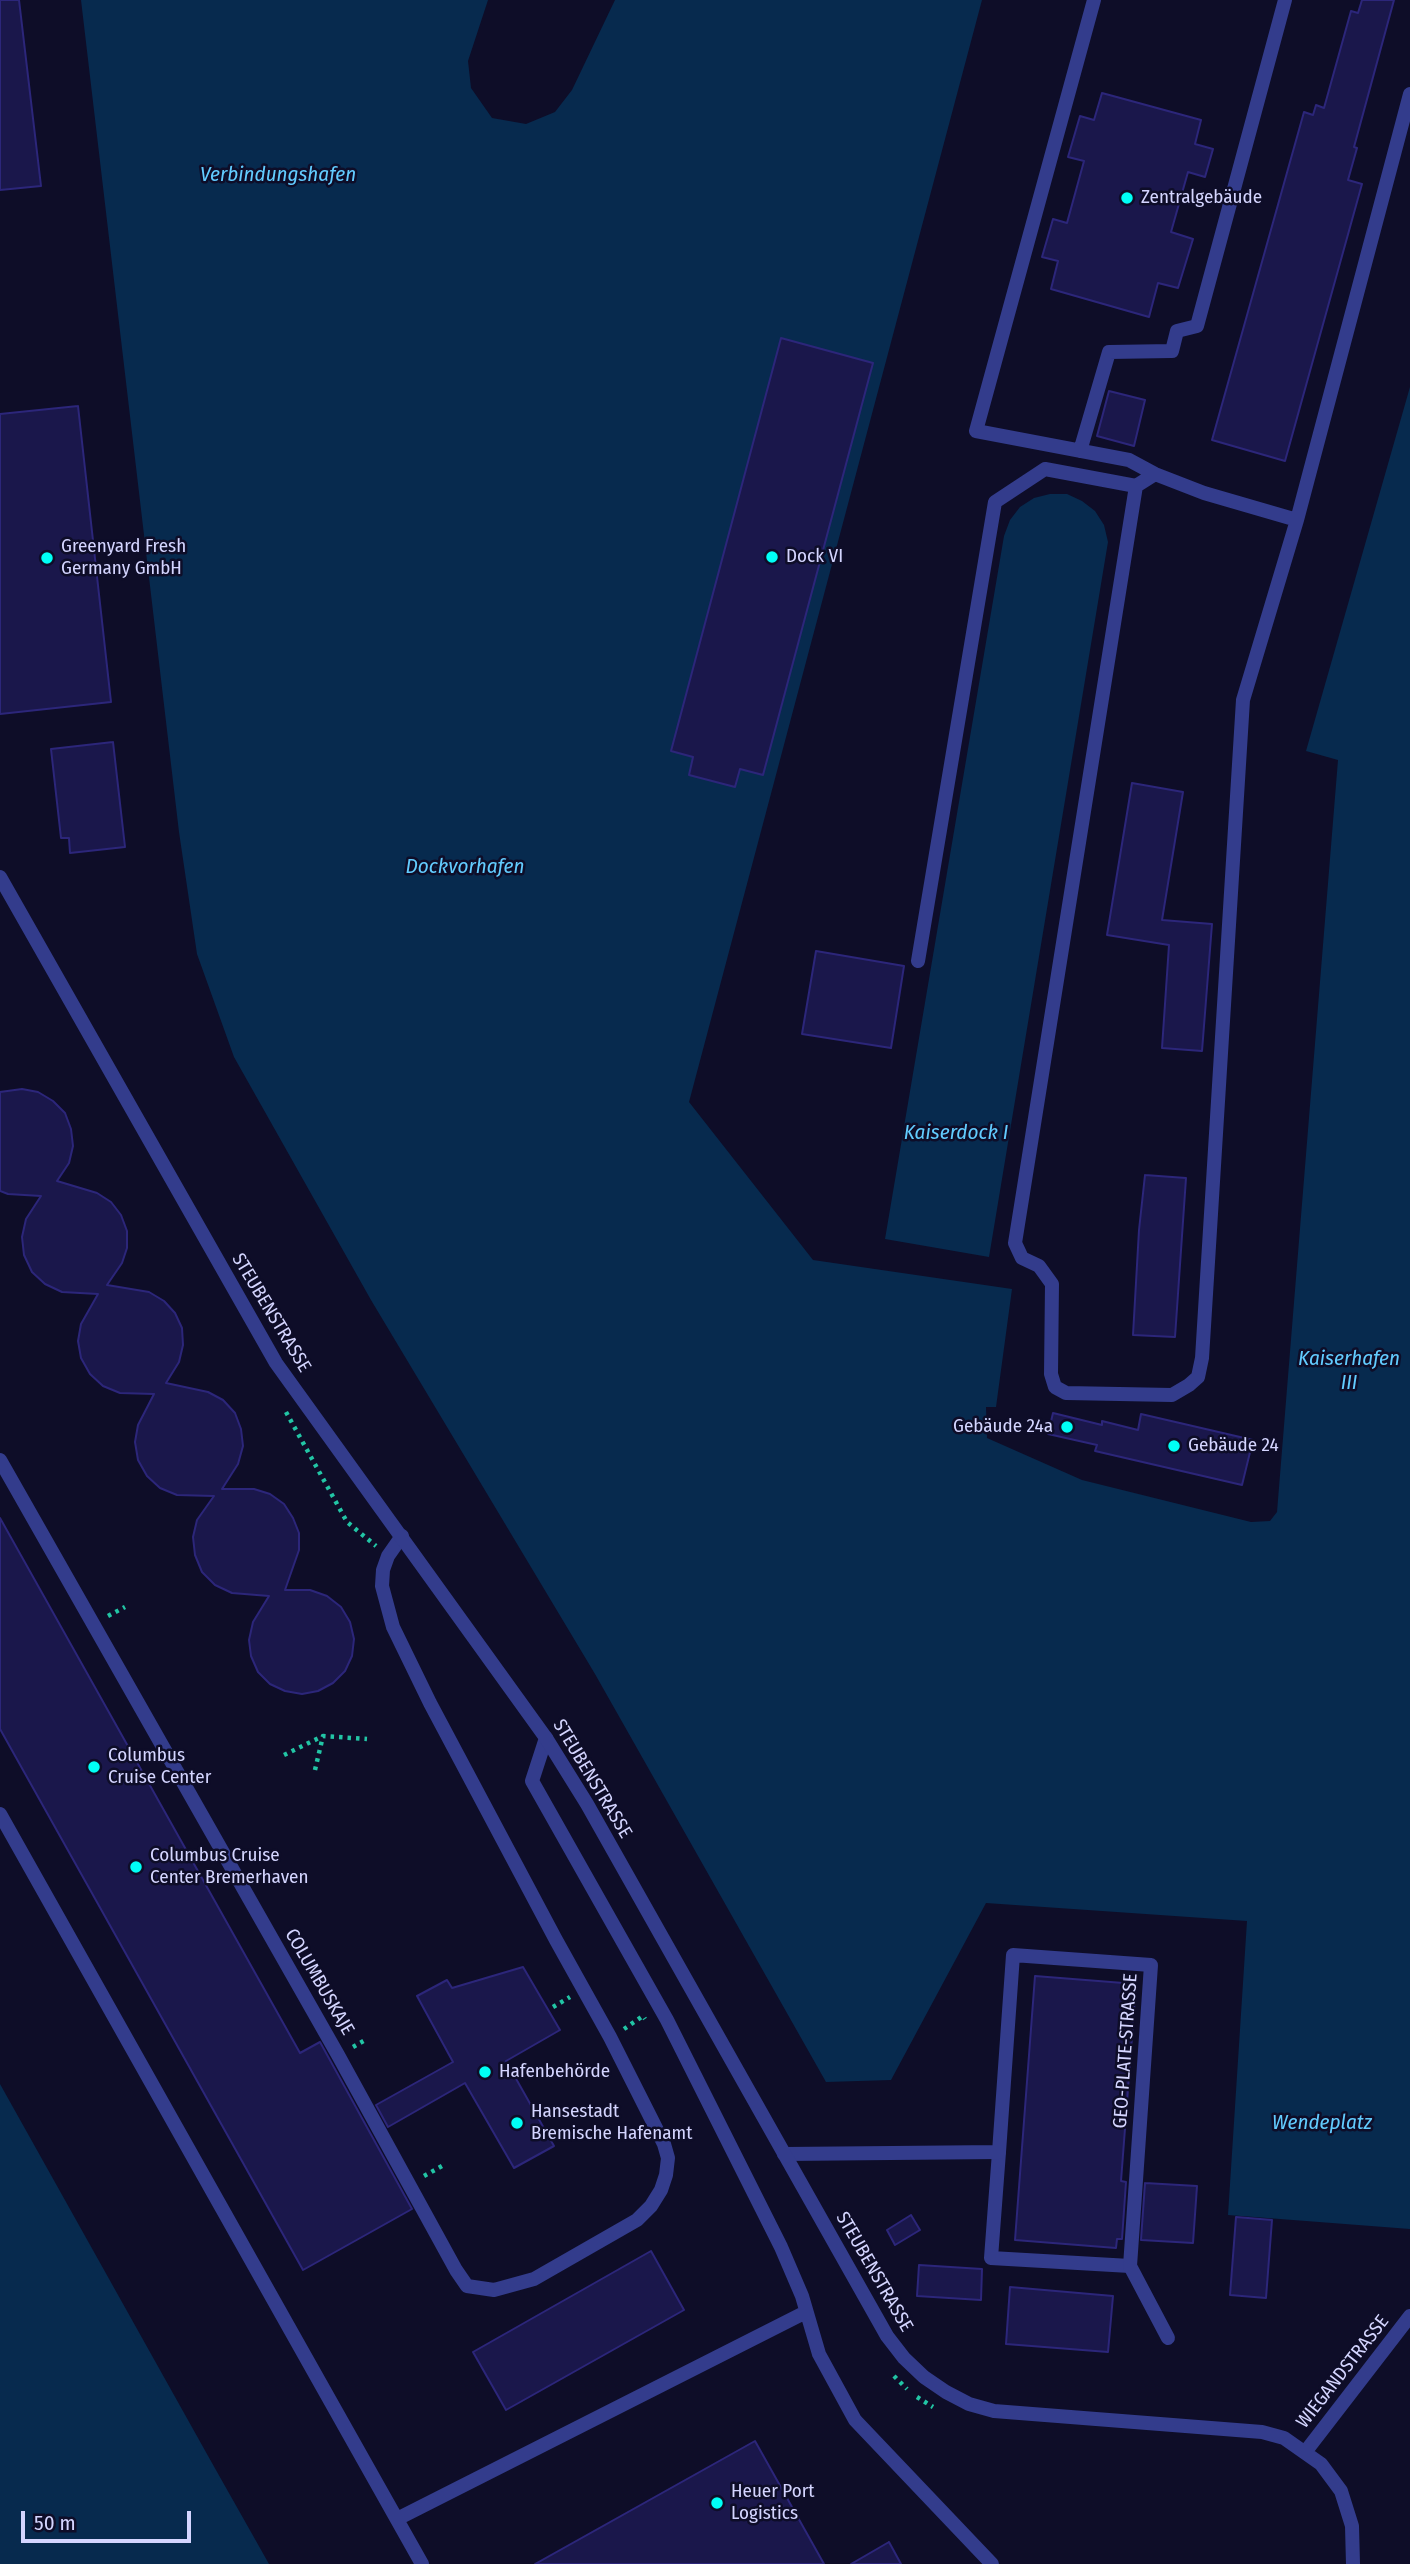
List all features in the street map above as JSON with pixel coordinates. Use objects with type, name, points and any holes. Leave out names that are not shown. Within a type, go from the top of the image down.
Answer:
[{"type":"street","points":[[1094,0],[976,431],[1129,460],[1155,474],[1204,493],[1297,520]]},
{"type":"street","points":[[1080,451],[1109,352],[1172,351],[1177,331],[1197,326],[1285,0]]},
{"type":"street","points":[[1136,486],[1015,1243],[1022,1258],[1039,1266],[1052,1284],[1051,1374],[1055,1387],[1066,1393],[1172,1395],[1198,1377],[1202,1358],[1243,700],[1297,520],[1410,94]]},
{"type":"street","points":[[918,961],[995,502],[1045,469],[1136,486],[1155,474]]},
{"type":"street","name":"STEUBENSTRASSE","points":[[0,877],[276,1363],[546,1738],[587,1804],[887,2336],[904,2358],[924,2377],[946,2392],[969,2404],[994,2411],[1262,2432],[1284,2438],[1306,2451]]},
{"type":"street","name":"COLUMBUSKAJE","points":[[0,1460],[338,2055],[456,2270],[467,2286],[494,2290],[534,2279],[637,2220],[651,2206],[666,2175],[668,2158],[664,2144],[610,2037],[429,1703],[393,1626],[382,1586],[383,1570],[388,1556],[402,1536]]},
{"type":"street","points":[[546,1738],[532,1781],[667,2020],[781,2247],[820,2354],[855,2420],[992,2564]]},
{"type":"street","points":[[0,1814],[422,2564]]},
{"type":"street","name":"GEO-PLATE-STRASSE","points":[[1013,1955],[1152,1965],[1130,2266],[991,2258],[1013,1955]]},
{"type":"street","points":[[784,2154],[999,2152]]},
{"type":"street","points":[[1130,2266],[1168,2338]]},
{"type":"street","points":[[397,2519],[806,2312]]},
{"type":"street","name":"WIEGANDSTRASSE","points":[[1306,2451],[1410,2316]]},
{"type":"street","points":[[1306,2451],[1321,2464],[1340,2491],[1352,2526],[1353,2564]]},
{"type":"path","points":[[284,1755],[323,1737],[367,1740]]},
{"type":"path","points":[[314,1770],[323,1737]]},
{"type":"path","points":[[553,2007],[574,1995]]},
{"type":"water","name":"Dockvorhafen","points":[[81,0],[488,0],[468,61],[471,88],[492,118],[526,124],[555,112],[572,90],[615,0],[982,0],[689,1102],[813,1260],[1012,1289],[996,1407],[986,1407],[987,1438],[1082,1480],[1251,1522],[1270,1521],[1277,1512],[1338,760],[1306,751],[1410,387],[1410,2229],[1228,2215],[1247,1921],[986,1903],[891,2080],[826,2082],[595,1674],[371,1300],[234,1057],[197,954],[179,832]]},
{"type":"water","name":"Kaiserdock I","points":[[1067,494],[1095,511],[1104,525],[1108,542],[989,1257],[885,1239],[1004,536],[1010,520],[1020,507],[1034,498]]},
{"type":"water","points":[[0,2084],[212,2463],[269,2564],[0,2564]]},
{"type":"building","points":[[0,0],[19,0],[41,186],[0,190]]},
{"type":"building","points":[[1362,0],[1394,0],[1354,147],[1357,148],[1348,180],[1362,184],[1285,461],[1212,440],[1304,112],[1313,115],[1316,105],[1324,108],[1351,11],[1358,13]]},
{"type":"building","name":"Zentralgebäude","points":[[1102,93],[1201,120],[1195,144],[1213,149],[1205,177],[1188,172],[1171,232],[1193,239],[1178,288],[1158,283],[1149,317],[1051,289],[1058,261],[1042,257],[1053,219],[1067,223],[1084,161],[1068,157],[1080,116],[1094,120]]},
{"type":"building","name":"Dock VI","points":[[781,338],[873,363],[763,775],[740,769],[735,787],[689,775],[693,757],[671,751]]},
{"type":"building","points":[[1109,391],[1145,400],[1134,446],[1097,436]]},
{"type":"building","name":"Greenyard Fresh Germany GmbH","points":[[78,406],[111,702],[0,714],[0,414]]},
{"type":"building","points":[[113,742],[125,847],[70,853],[69,838],[61,838],[51,749]]},
{"type":"building","points":[[1132,783],[1183,792],[1162,920],[1212,924],[1202,1051],[1162,1048],[1169,945],[1107,935]]},
{"type":"building","points":[[816,951],[904,966],[891,1048],[802,1034]]},
{"type":"building","points":[[22,1089],[38,1092],[53,1101],[65,1113],[73,1146],[69,1163],[57,1181],[97,1193],[111,1202],[121,1215],[127,1231],[127,1248],[122,1263],[107,1285],[149,1292],[164,1301],[175,1313],[182,1328],[183,1345],[179,1362],[166,1383],[208,1392],[223,1400],[235,1413],[243,1446],[238,1464],[222,1489],[254,1489],[270,1494],[284,1504],[299,1533],[299,1550],[285,1590],[310,1590],[327,1596],[341,1607],[350,1622],[354,1639],[352,1656],[345,1671],[333,1683],[318,1691],[302,1694],[285,1691],[270,1684],[258,1672],[251,1656],[249,1640],[253,1622],[269,1596],[232,1593],[215,1585],[202,1572],[195,1555],[193,1537],[197,1520],[214,1496],[177,1495],[160,1488],[147,1476],[138,1460],[135,1442],[138,1425],[154,1394],[120,1393],[103,1386],[90,1374],[81,1358],[78,1341],[81,1324],[98,1294],[62,1292],[45,1284],[32,1272],[24,1255],[22,1237],[26,1219],[41,1196],[0,1191],[0,1092]]},
{"type":"building","points":[[1145,1175],[1186,1178],[1175,1337],[1133,1335]]},
{"type":"building","name":"Gebäude 24","points":[[1053,1413],[1102,1425],[1102,1421],[1138,1430],[1141,1414],[1253,1440],[1242,1485],[1095,1451],[1097,1445],[1048,1434]]},
{"type":"building","name":"Columbus Cruise Center Bremerhaven","points":[[0,1518],[300,2053],[320,2042],[412,2209],[303,2270],[0,1729]]},
{"type":"building","name":"Hafenbehörde","points":[[523,1967],[560,2030],[506,2061],[554,2146],[514,2168],[465,2083],[388,2127],[376,2105],[453,2062],[417,1996],[447,1980],[452,1988]]},
{"type":"building","points":[[1035,1976],[1136,1984],[1121,2181],[1126,2182],[1122,2239],[1117,2239],[1116,2248],[1015,2240]]},
{"type":"building","points":[[1145,2183],[1197,2186],[1193,2243],[1141,2240]]},
{"type":"building","points":[[911,2215],[920,2230],[895,2245],[887,2230]]},
{"type":"building","points":[[1236,2217],[1272,2220],[1266,2298],[1230,2295]]},
{"type":"building","points":[[651,2251],[684,2310],[506,2410],[473,2352]]},
{"type":"building","points":[[919,2265],[982,2269],[981,2300],[917,2296]]},
{"type":"building","points":[[1010,2287],[1113,2296],[1108,2352],[1006,2344]]},
{"type":"building","name":"Heuer Port Logistics","points":[[755,2441],[824,2564],[535,2564]]},
{"type":"building","name":"Heuer Port Logistics","points":[[889,2542],[901,2564],[851,2564]]},
{"type":"place","name":"Zentralgebäude","points":[[1127,198]]},
{"type":"place","name":"Dock VI","points":[[772,557]]},
{"type":"place","name":"Greenyard Fresh Germany GmbH","points":[[47,558]]},
{"type":"place","name":"Gebäude 24a","points":[[1067,1427]]},
{"type":"place","name":"Gebäude 24","points":[[1174,1446]]},
{"type":"place","name":"Columbus Cruise Center","points":[[94,1767]]},
{"type":"place","name":"Columbus Cruise Center Bremerhaven","points":[[136,1867]]},
{"type":"place","name":"Hafenbehörde","points":[[485,2072]]},
{"type":"place","name":"Hansestadt Bremische Hafenamt","points":[[517,2123]]},
{"type":"place","name":"Heuer Port Logistics","points":[[717,2503]]},
{"type":"water label","name":"Verbindungshafen","points":[[278,175]]},
{"type":"water label","name":"Kaiserhafen III","points":[[1349,1371]]},
{"type":"water label","name":"Wendeplatz","points":[[1322,2123]]}]
